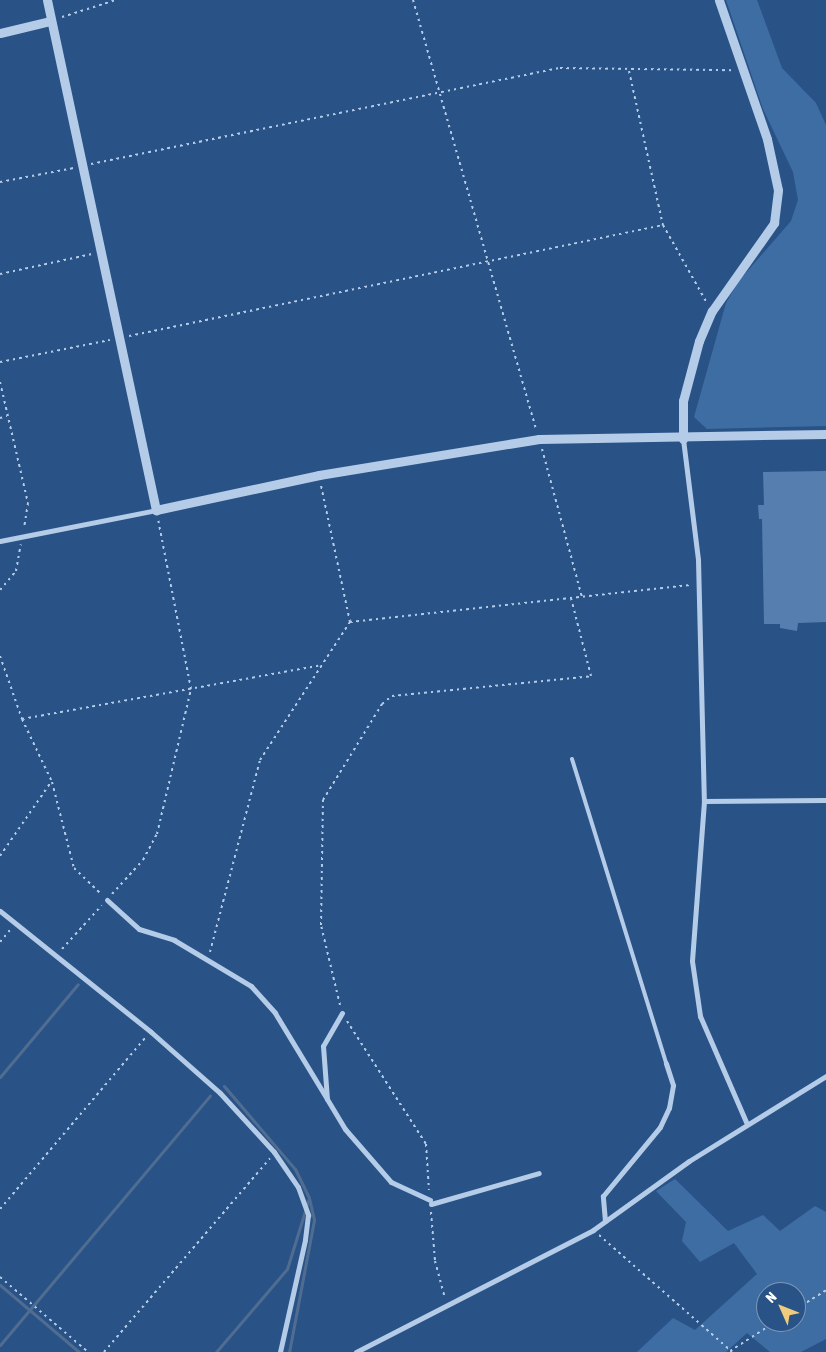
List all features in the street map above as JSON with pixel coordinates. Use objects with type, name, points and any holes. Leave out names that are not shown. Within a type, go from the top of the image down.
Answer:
[{"type":"street","points":[[47,0],[117,338],[156,510]]},
{"type":"street","points":[[719,0],[767,139],[778,190],[774,223],[712,311],[689,371],[683,439],[699,584],[704,801],[692,961],[700,1016],[747,1124]]},
{"type":"street","points":[[0,33],[50,21]]},
{"type":"street","points":[[0,541],[318,475],[539,439],[683,439],[826,434]]},
{"type":"street","points":[[704,801],[826,800]]},
{"type":"street","points":[[107,900],[140,929],[174,940],[251,986],[266,1001],[345,1129],[391,1182],[430,1202],[539,1173]]},
{"type":"street","points":[[0,911],[151,1032],[220,1093],[274,1152],[298,1187],[308,1215],[280,1352]]},
{"type":"street","points":[[327,1099],[323,1046],[342,1013]]},
{"type":"street","points":[[605,1221],[602,1196],[660,1127],[669,1108],[673,1085],[666,1063]]},
{"type":"street","points":[[356,1352],[593,1230],[747,1124],[826,1076]]},
{"type":"lane","points":[[572,760],[666,1063]]},
{"type":"path","points":[[50,21],[116,0]]},
{"type":"path","points":[[414,0],[438,93],[539,439],[582,597]]},
{"type":"path","points":[[0,182],[560,68],[743,70]]},
{"type":"path","points":[[629,70],[663,225],[712,311]]},
{"type":"path","points":[[0,362],[488,263],[663,225]]},
{"type":"path","points":[[0,274],[99,252]]},
{"type":"path","points":[[0,382],[28,503],[16,570],[0,590]]},
{"type":"path","points":[[0,418],[7,416]]},
{"type":"path","points":[[318,475],[350,622]]},
{"type":"path","points":[[57,955],[152,848],[191,688],[156,510]]},
{"type":"path","points":[[208,959],[260,760],[318,666],[350,622],[699,584]]},
{"type":"path","points":[[447,1304],[434,1261],[426,1144],[342,1013],[321,925],[323,800],[382,704],[392,696],[591,676],[571,598]]},
{"type":"path","points":[[0,656],[22,719],[52,782],[74,868],[107,900]]},
{"type":"path","points":[[22,719],[318,666]]},
{"type":"path","points":[[0,856],[52,782]]},
{"type":"path","points":[[0,942],[16,923]]},
{"type":"path","points":[[0,1209],[151,1032]]},
{"type":"path","points":[[104,1352],[274,1152]]},
{"type":"path","points":[[593,1230],[731,1351],[760,1332]]},
{"type":"path","points":[[0,1277],[88,1352]]},
{"type":"path","points":[[806,1303],[826,1290]]},
{"type":"shaded area","points":[[726,0],[757,0],[782,68],[816,103],[826,125],[826,426],[707,429],[694,417],[726,303],[738,282],[791,221],[798,200],[793,172],[763,109]]},
{"type":"shaded area","points":[[675,1179],[728,1231],[763,1215],[780,1231],[815,1206],[826,1212],[826,1339],[801,1352],[770,1352],[747,1333],[726,1352],[637,1352],[673,1318],[695,1330],[757,1274],[734,1243],[700,1262],[682,1241],[686,1222],[656,1191]]},
{"type":"building","points":[[826,471],[826,622],[798,623],[797,631],[780,628],[780,624],[764,624],[762,519],[759,519],[758,505],[764,505],[763,472]]},
{"type":"waterway","points":[[0,1077],[78,984]]},
{"type":"waterway","points":[[224,1086],[295,1169],[309,1198],[314,1220],[289,1352]]},
{"type":"waterway","points":[[0,1345],[210,1096]]},
{"type":"waterway","points":[[216,1352],[287,1269],[309,1198]]},
{"type":"waterway","points":[[0,1285],[79,1352]]}]
